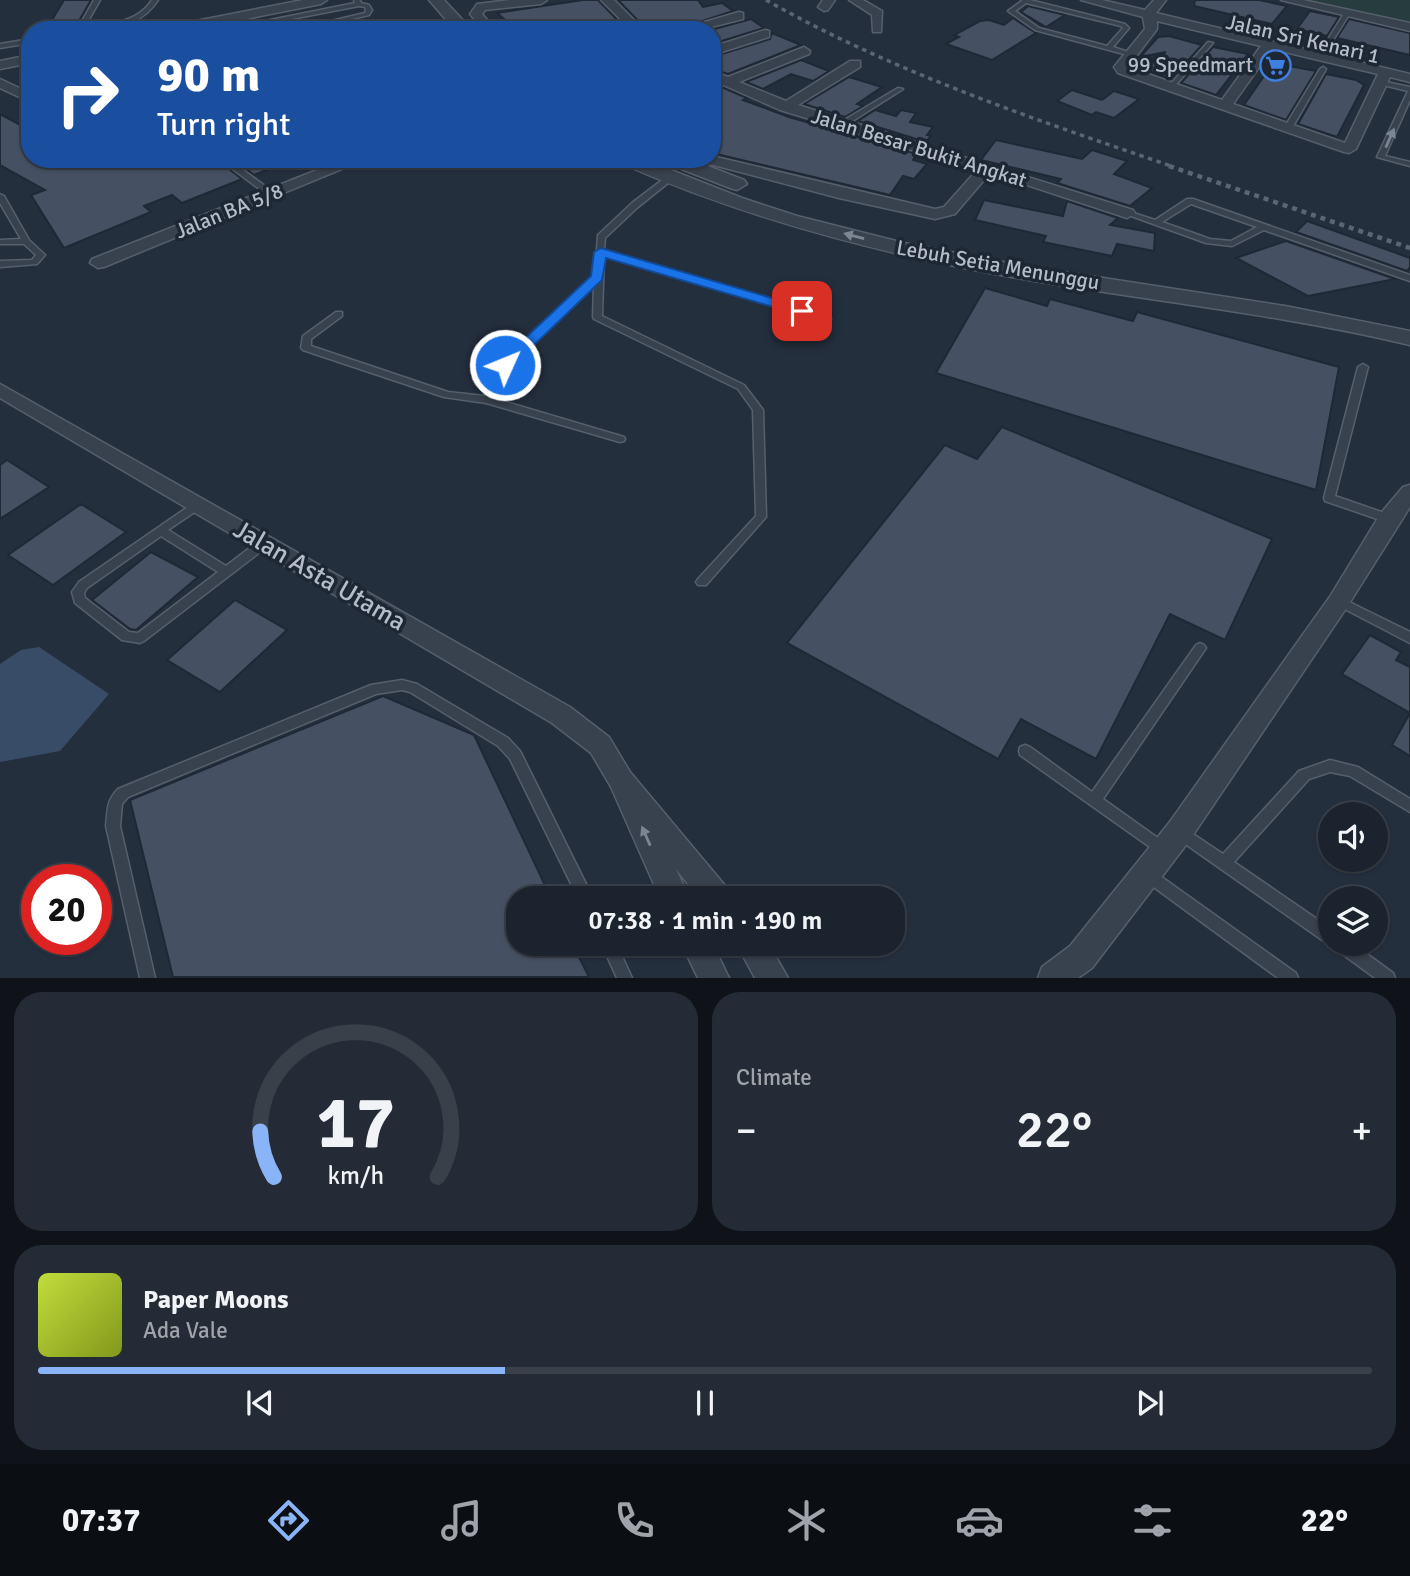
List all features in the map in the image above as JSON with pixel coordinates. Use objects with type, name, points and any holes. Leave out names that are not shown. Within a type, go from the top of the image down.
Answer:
[{"type":"street","points":[[215,21],[321,0]]},
{"type":"street","points":[[482,21],[476,15],[481,7],[541,0]]},
{"type":"street","points":[[607,0],[629,21]]},
{"type":"street","points":[[855,0],[878,14],[877,29]]},
{"type":"street","points":[[1087,0],[1153,12],[1323,69],[1384,78],[1410,78]]},
{"type":"street","points":[[1136,0],[1210,43],[1265,50],[1384,78]]},
{"type":"street","points":[[1287,0],[1410,27]]},
{"type":"street","points":[[431,10],[449,21]]},
{"type":"street","points":[[1153,12],[1131,54],[1121,67],[1127,73],[1349,149],[1384,78]]},
{"type":"street","name":"Jalan Sri Kenari 1","points":[[1153,12],[1356,51]]},
{"type":"street","points":[[719,21],[739,16]]},
{"type":"street","points":[[721,48],[765,34]]},
{"type":"street","points":[[1225,106],[1265,50]]},
{"type":"street","points":[[728,82],[804,51]]},
{"type":"street","points":[[0,65],[21,61]]},
{"type":"street","points":[[785,107],[855,64]]},
{"type":"street","name":"Jalan Besar Bukit Angkat","points":[[721,79],[785,107],[988,167],[1127,213]]},
{"type":"street","points":[[0,83],[21,94]]},
{"type":"street","points":[[721,163],[815,188],[935,214],[949,211],[988,167]]},
{"type":"street","name":"Jalan BA 5/8","points":[[97,263],[333,168]]},
{"type":"street","name":"Lebuh Setia Menunggu","points":[[671,169],[713,177],[929,240],[1410,322]]},
{"type":"street","name":"Lebuh Setia Menunggu","points":[[671,169],[816,226],[936,258],[1077,282],[1187,296],[1379,330]]},
{"type":"street","points":[[1379,330],[1410,338]]},
{"type":"street","points":[[1379,330],[1410,344]]},
{"type":"street","name":"Jalan Asta Utama","points":[[0,390],[561,715],[600,745],[621,780],[670,886]]},
{"type":"street","points":[[1053,978],[1082,957],[1172,841],[1339,601],[1389,519],[1410,492]]},
{"type":"street","name":"Jalan Asta Utama","points":[[621,780],[707,886]]},
{"type":"street","points":[[703,956],[714,978]]},
{"type":"street","points":[[760,956],[774,978]]},
{"type":"lane","points":[[85,21],[97,0]]},
{"type":"lane","points":[[130,21],[150,9],[155,0]]},
{"type":"lane","points":[[1109,48],[1126,28],[1123,25],[1026,0],[1011,11],[1037,29],[1131,54]]},
{"type":"lane","points":[[266,21],[358,2],[369,10],[367,14],[336,21]]},
{"type":"lane","points":[[1328,44],[1347,13]]},
{"type":"lane","points":[[0,46],[21,42]]},
{"type":"lane","points":[[1170,88],[1210,43]]},
{"type":"lane","points":[[1288,128],[1323,69]]},
{"type":"lane","points":[[1384,78],[1409,95],[1381,157],[1410,164]]},
{"type":"lane","points":[[840,125],[900,89]]},
{"type":"lane","points":[[236,168],[272,194]]},
{"type":"lane","points":[[671,169],[601,237],[597,317],[741,387],[758,410],[761,517],[702,582]]},
{"type":"lane","points":[[0,196],[26,241],[41,255],[37,259],[0,264]]},
{"type":"lane","points":[[1156,223],[1189,201],[1410,278]]},
{"type":"lane","points":[[1127,213],[1209,241],[1232,244],[1261,228]]},
{"type":"lane","points":[[0,242],[26,241]]},
{"type":"lane","points":[[601,252],[827,318]]},
{"type":"lane","points":[[487,400],[505,365],[597,277]]},
{"type":"lane","points":[[339,314],[306,338],[306,348],[447,395],[487,400],[620,439]]},
{"type":"lane","points":[[1363,367],[1329,498],[1389,519]]},
{"type":"lane","points":[[198,504],[83,585],[78,592],[79,600],[126,637],[140,638],[264,543]]},
{"type":"lane","points":[[161,531],[227,572]]},
{"type":"lane","points":[[1339,601],[1410,638]]},
{"type":"lane","points":[[1095,800],[1200,648]]},
{"type":"lane","points":[[148,978],[113,826],[115,802],[135,785],[375,689],[389,686],[413,688],[485,731],[515,755],[580,886]]},
{"type":"lane","points":[[1025,751],[1095,800],[1172,841],[1224,863],[1318,929]]},
{"type":"lane","points":[[1224,863],[1304,775],[1330,766],[1353,771],[1410,806]]},
{"type":"lane","points":[[1147,873],[1291,978]]},
{"type":"lane","points":[[614,956],[625,978]]},
{"type":"lane","points":[[1357,956],[1388,978]]},
{"type":"green space","points":[[1295,0],[1410,0],[1410,25]]},
{"type":"water","points":[[39,647],[109,694],[60,751],[0,762],[0,664],[21,650]]},
{"type":"building","points":[[64,0],[91,0],[79,21],[51,21]]},
{"type":"building","points":[[598,0],[618,21],[506,21],[497,13]]},
{"type":"building","points":[[618,0],[698,0],[703,7],[722,3],[733,11],[702,21],[638,21]]},
{"type":"building","points":[[1195,0],[1259,0],[1287,6],[1272,24],[1194,6]]},
{"type":"building","points":[[1028,6],[1065,15],[1046,27],[1021,12]]},
{"type":"building","points":[[1310,11],[1339,17],[1327,36],[1297,29]]},
{"type":"building","points":[[1013,18],[1036,33],[992,60],[946,44],[959,37],[954,35],[980,21],[989,20],[1004,25]]},
{"type":"building","points":[[751,19],[764,28],[721,41],[721,27]]},
{"type":"building","points":[[1349,19],[1410,33],[1410,55],[1337,38]]},
{"type":"building","points":[[772,33],[801,45],[728,74],[721,72],[721,54],[770,39]]},
{"type":"building","points":[[1169,36],[1202,45],[1171,79],[1143,69],[1166,52],[1140,57],[1158,37]]},
{"type":"building","points":[[1213,47],[1248,54],[1216,95],[1181,83]]},
{"type":"building","points":[[801,60],[829,71],[813,81],[791,74],[763,89],[746,82]]},
{"type":"building","points":[[1273,63],[1316,71],[1286,120],[1244,105]]},
{"type":"building","points":[[1326,74],[1356,80],[1364,85],[1337,137],[1298,124]]},
{"type":"building","points":[[849,77],[882,87],[857,104],[863,106],[845,117],[804,104]]},
{"type":"building","points":[[721,87],[747,98],[743,100],[789,117],[917,154],[913,160],[927,164],[914,179],[903,176],[890,195],[721,155]]},
{"type":"building","points":[[1072,90],[1102,100],[1114,91],[1139,99],[1114,118],[1096,112],[1092,115],[1057,101]]},
{"type":"building","points":[[875,110],[896,116],[901,110],[916,113],[910,122],[933,127],[927,135],[931,136],[926,142],[858,121]]},
{"type":"building","points":[[0,114],[21,125],[21,168],[228,168],[242,179],[182,203],[172,195],[144,206],[151,212],[64,248],[31,195],[45,190],[0,165]]},
{"type":"building","points":[[996,140],[1082,159],[1092,150],[1127,161],[1114,174],[1152,188],[1130,206],[1057,183],[1061,179],[981,160]]},
{"type":"building","points":[[245,168],[271,168],[254,175]]},
{"type":"building","points":[[984,200],[1063,216],[1067,201],[1118,218],[1110,225],[1155,233],[1154,251],[1117,244],[1112,256],[1043,242],[1046,236],[975,220]]},
{"type":"building","points":[[1307,221],[1410,258],[1410,267],[1407,271],[1296,232]]},
{"type":"building","points":[[1286,241],[1395,279],[1308,296],[1236,258]]},
{"type":"building","points":[[985,288],[1047,306],[1050,299],[1133,321],[1137,312],[1339,367],[1316,490],[936,373]]},
{"type":"building","points":[[1002,427],[1272,539],[1225,640],[1170,614],[1096,759],[1021,719],[998,759],[787,643],[945,445],[977,459]]},
{"type":"building","points":[[7,460],[49,487],[0,519],[0,465]]},
{"type":"building","points":[[81,504],[126,532],[53,585],[8,555]]},
{"type":"building","points":[[151,552],[198,577],[136,630],[130,629],[92,600]]},
{"type":"building","points":[[235,600],[287,630],[220,692],[167,660]]},
{"type":"building","points":[[1370,635],[1401,652],[1396,660],[1410,667],[1410,713],[1342,674]]},
{"type":"building","points":[[383,696],[474,735],[545,886],[506,886],[506,956],[578,956],[589,977],[173,977],[130,800]]},
{"type":"building","points":[[1410,713],[1410,756],[1392,745]]},
{"type":"railway","points":[[766,0],[864,50],[966,93],[1174,167]]},
{"type":"railway","points":[[1169,166],[1410,248]]},
{"type":"place","name":"99 Speedmart","points":[[1276,65]]},
{"type":"route","points":[[505,365],[597,277],[601,252],[802,311]]}]
